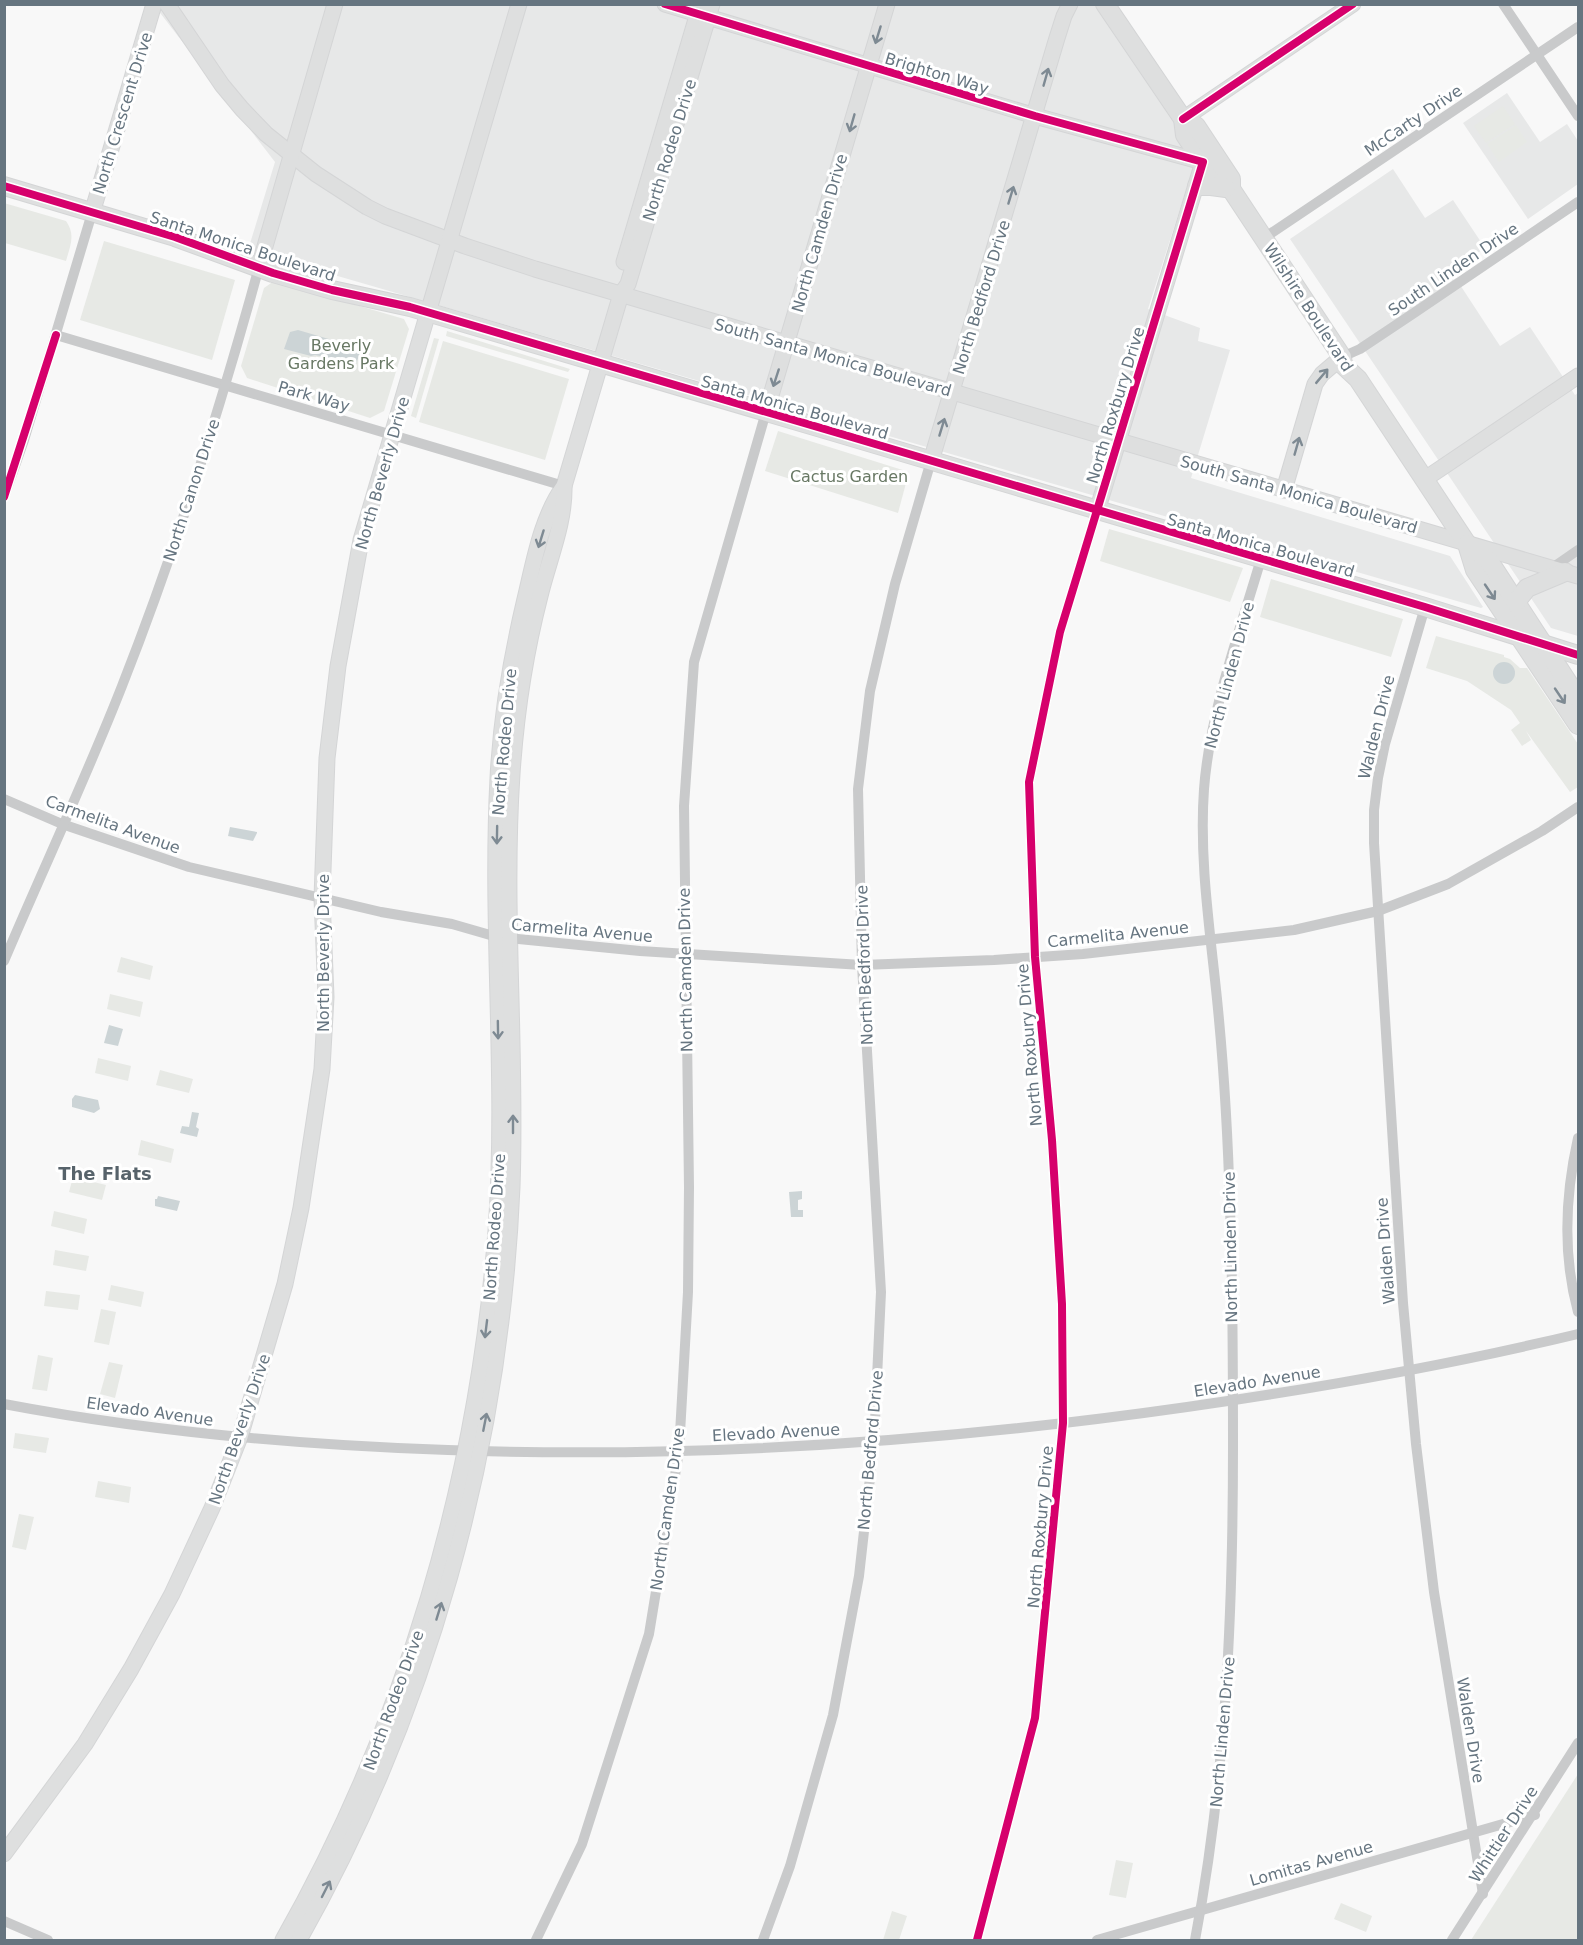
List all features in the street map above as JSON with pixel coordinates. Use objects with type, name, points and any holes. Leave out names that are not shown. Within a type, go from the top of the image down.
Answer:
[{"type":"main road","name":"Wilshire Boulevard","points":[[1105,4],[1183,119],[1185,135],[1203,162],[1218,184],[1231,189]]},
{"type":"main road","name":"Wilshire Boulevard","points":[[1183,119],[1196,126],[1231,179],[1231,189],[1342,357],[1343,365],[1358,379],[1425,479],[1467,544],[1475,570],[1578,725]]},
{"type":"main road","name":"Santa Monica Boulevard","points":[[4,186],[175,237],[332,290],[428,313],[766,412],[1425,607],[1578,656]]},
{"type":"main road","points":[[1197,186],[1231,189]]},
{"type":"main road","name":"Wilshire Boulevard","points":[[1467,544],[1489,561],[1578,698]]},
{"type":"main road","points":[[1516,602],[1527,588],[1565,572]]},
{"type":"street","name":"North Crescent Drive","points":[[4,497],[56,335],[154,4]]},
{"type":"street","name":"South Santa Monica Boulevard","points":[[167,4],[230,95],[266,134],[290,154],[367,207],[515,263],[1565,572]]},
{"type":"street","name":"North Canon Drive","points":[[4,961],[62,824],[92,760],[142,634],[192,490],[335,4]]},
{"type":"street","name":"North Beverly Drive","points":[[4,1854],[85,1744],[131,1669],[171,1594],[213,1508],[240,1437],[285,1284],[301,1208],[322,1069],[326,997],[322,898],[327,758],[338,666],[361,540],[519,4]]},
{"type":"street","name":"Brighton Way","points":[[665,4],[705,10],[868,66],[1118,140],[1203,162]]},
{"type":"street","name":"North Camden Drive","points":[[536,1941],[582,1844],[649,1634],[679,1451],[688,1292],[689,1187],[684,807],[694,662],[887,4]]},
{"type":"street","name":"North Bedford Drive","points":[[764,1941],[790,1866],[833,1715],[859,1576],[874,1442],[881,1292],[862,965],[858,789],[869,702],[895,584],[1064,15],[1070,4]]},
{"type":"street","points":[[1183,119],[1353,4]]},
{"type":"street","points":[[1503,4],[1578,116]]},
{"type":"street","name":"North Rodeo Drive","points":[[298,1941],[369,1801],[416,1683],[444,1594],[473,1451],[497,1350],[509,1231],[513,1147],[503,938],[515,737],[532,628],[563,513],[564,486],[621,294],[628,284],[705,10]]},
{"type":"street","name":"McCarty Drive","points":[[1264,238],[1578,27]]},
{"type":"street","points":[[1118,140],[1124,145],[1180,163],[1187,170],[1190,177],[1184,206],[1186,220]]},
{"type":"street","name":"North Roxbury Drive","points":[[977,1941],[1035,1718],[1063,1423],[1062,1304],[1035,957],[1029,782],[1060,632],[1203,162]]},
{"type":"street","name":"South Linden Drive","points":[[1342,357],[1360,349],[1578,202]]},
{"type":"street","name":"Park Way","points":[[56,335],[564,486]]},
{"type":"street","points":[[1284,490],[1315,384],[1322,374],[1342,357]]},
{"type":"street","points":[[1425,479],[1578,376]]},
{"type":"street","points":[[1565,572],[1578,550]]},
{"type":"street","name":"North Linden Drive","points":[[1195,1941],[1218,1793],[1228,1681],[1232,1584],[1233,1400],[1227,1140],[1203,823],[1208,757],[1218,708],[1261,559]]},
{"type":"street","name":"Walden Drive","points":[[1425,607],[1385,744],[1374,810],[1374,843],[1409,1371],[1434,1592],[1483,1894]]},
{"type":"street","name":"Carmelita Avenue","points":[[4,799],[62,824],[189,867],[381,912],[452,924],[503,938],[862,965],[1035,957],[1124,950],[1294,930],[1378,910],[1448,884],[1542,831],[1578,807]]},
{"type":"street","points":[[1578,1138],[1567,1202],[1568,1253],[1578,1312]]},
{"type":"street","name":"Elevado Avenue","points":[[4,1404],[112,1423],[355,1447],[473,1451],[679,1451],[777,1448],[874,1442],[1063,1423],[1233,1400],[1409,1371],[1578,1334]]},
{"type":"street","name":"North Rodeo Drive","points":[[283,1941],[347,1814],[392,1709],[473,1451]]},
{"type":"street","name":"Whittier Drive","points":[[1452,1941],[1578,1743]]},
{"type":"street","name":"Lomitas Avenue","points":[[1096,1941],[1534,1815]]},
{"type":"street","points":[[4,1921],[48,1941]]},
{"type":"shaded area","points":[[154,5],[1095,5],[1175,123],[1193,168],[1148,309],[1200,328],[1198,341],[1230,350],[1191,478],[1450,556],[1483,607],[248,250],[275,162]]},
{"type":"shaded area","points":[[1507,93],[1540,142],[1567,124],[1578,141],[1578,184],[1528,219],[1463,123]]},
{"type":"shaded area","points":[[1393,169],[1425,218],[1453,200],[1485,248],[1451,271],[1500,346],[1530,327],[1575,395],[1578,393],[1578,636],[1551,628],[1290,239]]},
{"type":"shaded area","points":[[298,330],[356,347],[360,353],[354,369],[328,362],[325,357],[284,349],[290,332]]},
{"type":"shaded area","points":[[1504,662],[1512,665],[1515,673],[1512,681],[1504,684],[1496,681],[1493,673],[1496,665]]},
{"type":"shaded area","points":[[230,827],[257,833],[253,841],[228,836]]},
{"type":"shaded area","points":[[109,1025],[123,1029],[118,1046],[104,1043]]},
{"type":"shaded area","points":[[75,1095],[98,1100],[100,1109],[94,1113],[72,1107],[72,1099]]},
{"type":"shaded area","points":[[192,1112],[199,1113],[196,1127],[199,1129],[197,1137],[180,1133],[182,1126],[189,1127]]},
{"type":"shaded area","points":[[802,1191],[802,1199],[798,1200],[798,1210],[803,1210],[803,1217],[791,1217],[789,1192]]},
{"type":"shaded area","points":[[158,1196],[180,1201],[177,1211],[155,1206],[155,1199]]},
{"type":"green space","points":[[1503,106],[1515,124],[1486,143],[1474,126]]},
{"type":"green space","points":[[1516,125],[1527,142],[1499,162],[1487,144]]},
{"type":"green space","points":[[4,203],[66,221],[71,236],[66,261],[5,243]]},
{"type":"green space","points":[[104,241],[235,280],[212,360],[80,320]]},
{"type":"green space","name":"Beverly Gardens Park","points":[[274,281],[404,319],[409,329],[384,411],[370,418],[247,378],[241,366],[264,288]]},
{"type":"green space","points":[[447,331],[570,369],[568,372],[446,336]]},
{"type":"green space","points":[[434,338],[439,339],[416,418],[411,416]]},
{"type":"green space","points":[[443,341],[569,379],[545,460],[419,422]]},
{"type":"green space","name":"Cactus Garden","points":[[778,431],[909,472],[898,513],[765,471]]},
{"type":"green space","points":[[1109,529],[1243,568],[1230,602],[1100,561]]},
{"type":"green space","points":[[1271,579],[1403,619],[1391,657],[1260,617]]},
{"type":"green space","points":[[1436,636],[1504,655],[1520,668],[1527,668],[1578,744],[1578,787],[1570,792],[1526,731],[1531,740],[1522,746],[1511,730],[1520,723],[1511,710],[1467,681],[1426,668]]},
{"type":"green space","points":[[121,957],[153,966],[150,980],[117,972]]},
{"type":"green space","points":[[110,994],[143,1002],[140,1017],[107,1009]]},
{"type":"green space","points":[[98,1058],[131,1066],[128,1081],[95,1073]]},
{"type":"green space","points":[[160,1070],[193,1079],[189,1093],[156,1085]]},
{"type":"green space","points":[[141,1140],[174,1149],[171,1163],[138,1155]]},
{"type":"green space","points":[[73,1177],[106,1185],[102,1200],[69,1192]]},
{"type":"green space","points":[[54,1211],[87,1219],[84,1234],[51,1226]]},
{"type":"green space","points":[[55,1250],[89,1256],[86,1271],[53,1265]]},
{"type":"green space","points":[[111,1285],[144,1292],[141,1307],[108,1300]]},
{"type":"green space","points":[[46,1291],[80,1295],[78,1310],[44,1306]]},
{"type":"green space","points":[[101,1309],[116,1312],[109,1345],[94,1342]]},
{"type":"green space","points":[[38,1355],[53,1358],[47,1391],[32,1389]]},
{"type":"green space","points":[[109,1362],[123,1365],[115,1398],[100,1394]]},
{"type":"green space","points":[[15,1433],[49,1438],[46,1453],[13,1448]]},
{"type":"green space","points":[[98,1481],[131,1487],[129,1503],[95,1497]]},
{"type":"green space","points":[[19,1514],[34,1517],[26,1550],[12,1547]]},
{"type":"green space","points":[[1578,1774],[1578,1940],[1471,1940]]},
{"type":"green space","points":[[1116,1860],[1133,1863],[1126,1898],[1109,1895]]},
{"type":"green space","points":[[1341,1903],[1372,1916],[1366,1932],[1334,1919]]},
{"type":"green space","points":[[892,1911],[907,1916],[899,1940],[883,1940]]},
{"type":"cycle path","points":[[665,4],[1035,116],[1203,162],[1060,632],[1029,782],[1035,957],[1052,1140],[1062,1304],[1063,1423],[1035,1718],[977,1940]]},
{"type":"cycle path","points":[[1183,119],[1353,4]]},
{"type":"cycle path","points":[[4,186],[175,237],[273,273],[332,290],[410,307],[1425,607],[1578,655]]},
{"type":"cycle path","points":[[4,497],[56,335]]},
{"type":"district","name":"The Flats","points":[[105,1174]]}]
